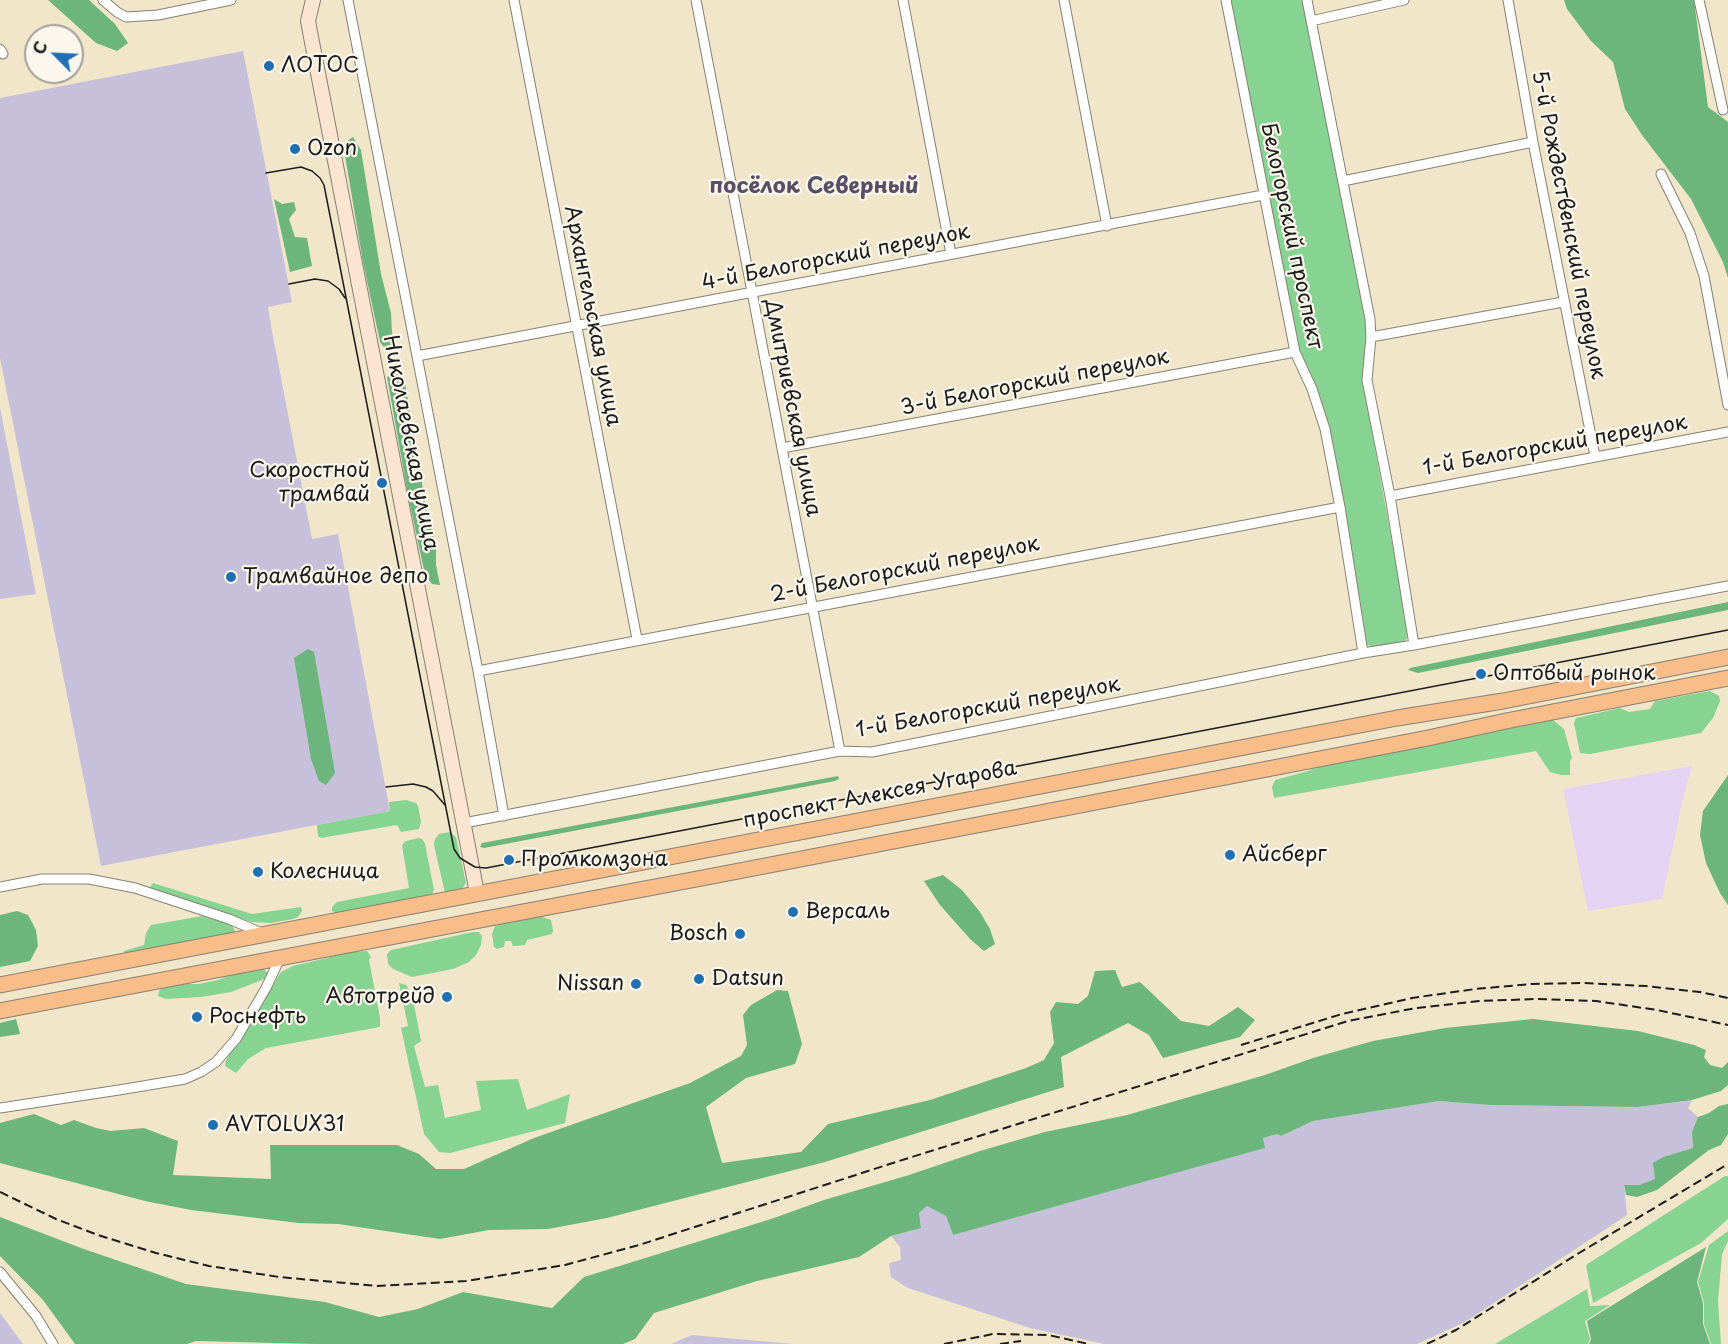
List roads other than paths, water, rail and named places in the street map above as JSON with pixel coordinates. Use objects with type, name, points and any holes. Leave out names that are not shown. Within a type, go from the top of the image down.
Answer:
[{"type":"main road","name":"Николаевская улица","points":[[313,0],[308,21],[477,893]]},
{"type":"main road","name":"проспект Алексея Угарова","points":[[0,985],[1386,720],[1503,701],[1728,657]]},
{"type":"main road","points":[[0,1011],[1428,738],[1728,678]]},
{"type":"main road","points":[[1503,701],[1506,721]]},
{"type":"main road","points":[[477,893],[483,919]]},
{"type":"street","points":[[103,0],[126,17],[158,15],[231,0]]},
{"type":"street","name":"Николаевская улица","points":[[348,0],[504,816]]},
{"type":"street","name":"Архангельская улица","points":[[514,0],[637,639]]},
{"type":"street","name":"Дмитриевская улица","points":[[696,0],[840,751]]},
{"type":"street","points":[[903,0],[951,254]]},
{"type":"street","points":[[1064,0],[1107,226]]},
{"type":"street","name":"Белогорский проспект","points":[[1226,0],[1294,352],[1312,389],[1325,429],[1363,653]]},
{"type":"street","points":[[1307,0],[1370,319],[1371,338],[1367,380],[1390,496],[1414,645]]},
{"type":"street","points":[[1311,21],[1404,0]]},
{"type":"street","name":"5-й Рождественский переулок","points":[[1508,0],[1563,302],[1595,456]]},
{"type":"street","points":[[1700,0],[1723,110]]},
{"type":"street","points":[[1343,181],[1533,142]]},
{"type":"street","points":[[1661,174],[1690,233],[1704,276],[1728,405]]},
{"type":"street","name":"4-й Белогорский переулок","points":[[417,356],[1263,195]]},
{"type":"street","points":[[1371,338],[1563,302]]},
{"type":"street","name":"3-й Белогорский переулок","points":[[782,448],[1294,352]]},
{"type":"street","name":"1-й Белогорский переулок","points":[[1390,496],[1728,432]]},
{"type":"street","name":"2-й Белогорский переулок","points":[[478,671],[1340,507]]},
{"type":"street","name":"1-й Белогорский переулок","points":[[464,824],[840,751],[872,752],[1363,653],[1728,586]]},
{"type":"street","points":[[0,887],[42,879],[89,879],[135,888],[229,919],[266,934]]},
{"type":"street","points":[[0,1108],[185,1079],[201,1072],[216,1062],[236,1039],[266,988],[280,958]]},
{"type":"street","points":[[0,1272],[36,1316],[53,1344]]},
{"type":"tram line","points":[[266,173],[301,167],[312,171],[324,185],[454,849],[460,858],[475,867],[486,868],[1728,630]]},
{"type":"tram line","points":[[289,284],[315,279],[328,281],[339,289],[345,298]]},
{"type":"tram line","points":[[386,787],[413,784],[426,787],[433,791],[445,805]]},
{"type":"railway","points":[[1241,1045],[1342,1014],[1412,998],[1475,989],[1532,984],[1583,983],[1646,986],[1700,992],[1728,998]]},
{"type":"railway","points":[[0,1192],[56,1219],[98,1235],[209,1266],[279,1277],[377,1286],[466,1281],[565,1265],[639,1245],[1348,1021],[1416,1008],[1479,1001],[1536,999],[1596,1001],[1657,1010],[1728,1025]]},
{"type":"railway","points":[[1427,1344],[1456,1330],[1728,1164]]},
{"type":"railway","points":[[944,1344],[993,1334],[1048,1335],[1089,1344]]},
{"type":"railway","points":[[1000,1344],[1021,1341]]},
{"type":"place","name":"ЛОТОС","points":[[269,66]]},
{"type":"place","name":"Ozon","points":[[295,149]]},
{"type":"place","name":"Скоростной трамвай","points":[[382,483]]},
{"type":"place","name":"Трамвайное депо","points":[[231,577]]},
{"type":"place","name":"Оптовый рынок","points":[[1481,674]]},
{"type":"place","name":"Айсберг","points":[[1230,855]]},
{"type":"place","name":"Промкомзона","points":[[509,860]]},
{"type":"place","name":"Колесница","points":[[258,872]]},
{"type":"place","name":"Версаль","points":[[793,912]]},
{"type":"place","name":"Bosch","points":[[740,934]]},
{"type":"place","name":"Datsun","points":[[699,979]]},
{"type":"place","name":"Nissan","points":[[636,984]]},
{"type":"place","name":"Автотрейд","points":[[447,997]]},
{"type":"place","name":"Роснефть","points":[[197,1017]]},
{"type":"place","name":"AVTOLUX31","points":[[213,1125]]},
{"type":"district","name":"посёлок Северный","points":[[814,187]]}]
